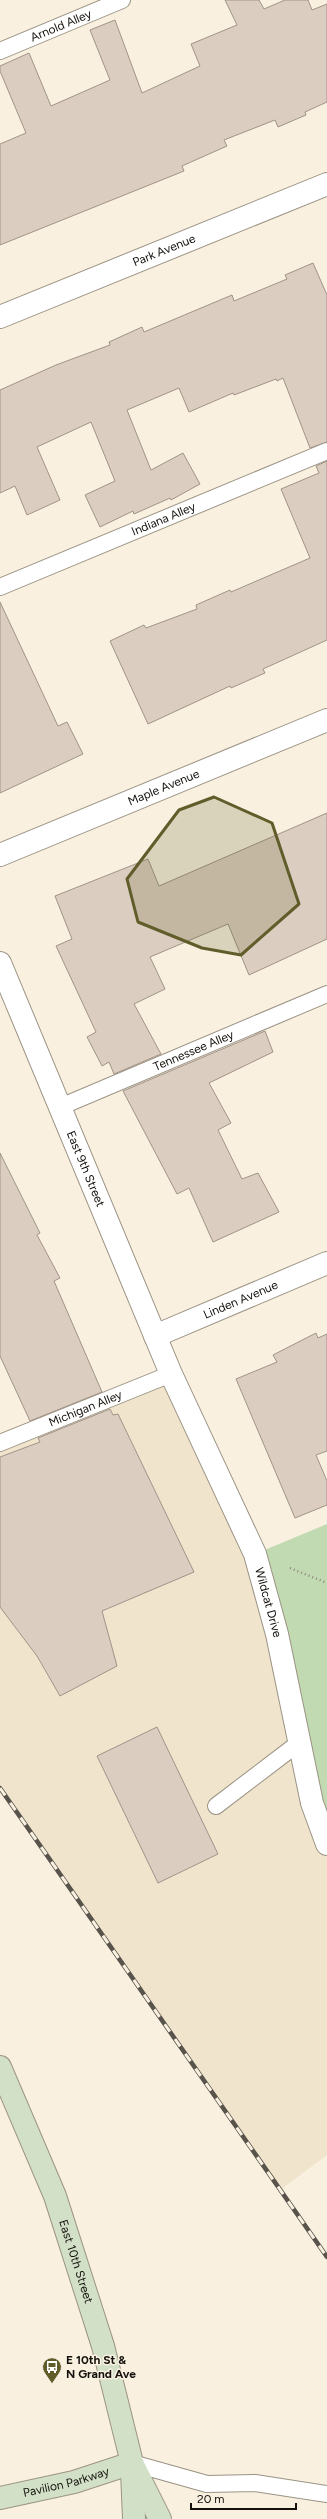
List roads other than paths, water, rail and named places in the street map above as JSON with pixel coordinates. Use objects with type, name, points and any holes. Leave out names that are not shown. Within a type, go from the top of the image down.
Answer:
[{"type":"main road","name":"East 10th Street","points":[[0,2067],[55,2196],[74,2250],[103,2346],[132,2463],[134,2519]]},
{"type":"main road","name":"East 10th Street","points":[[132,2463],[160,2519]]},
{"type":"main road","name":"Pavilion Parkway","points":[[0,2498],[74,2482],[132,2463]]},
{"type":"street","name":"Park Avenue","points":[[0,317],[327,184]]},
{"type":"street","name":"Maple Avenue","points":[[0,855],[327,720]]},
{"type":"street","name":"East 9th Street","points":[[0,963],[171,1374]]},
{"type":"street","name":"Linden Avenue","points":[[155,1336],[327,1263]]},
{"type":"street","name":"Wildcat Drive","points":[[171,1374],[255,1554],[277,1634],[312,1803],[327,1844]]},
{"type":"lane","name":"Arnold Alley","points":[[0,51],[122,0]]},
{"type":"lane","name":"Indiana Alley","points":[[0,588],[327,451]]},
{"type":"lane","name":"Tennessee Alley","points":[[60,1107],[327,994]]},
{"type":"lane","name":"Michigan Alley","points":[[0,1443],[171,1374]]},
{"type":"lane","points":[[216,1806],[300,1742]]},
{"type":"lane","points":[[132,2463],[206,2484],[255,2483],[327,2494]]},
{"type":"railway","points":[[0,1788],[327,2257]]},
{"type":"place","name":"E 10th St & N Grand Ave","points":[[52,2384]]}]
